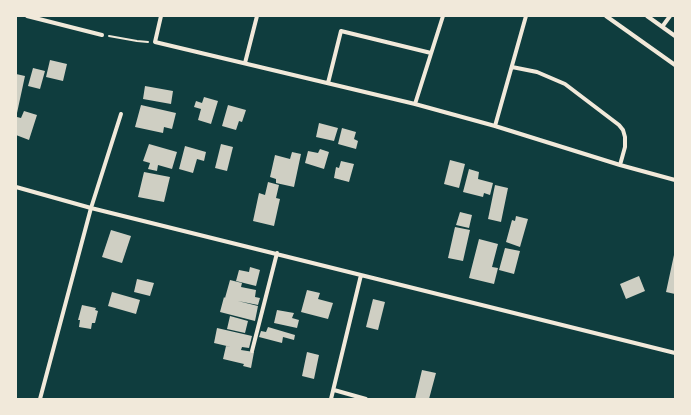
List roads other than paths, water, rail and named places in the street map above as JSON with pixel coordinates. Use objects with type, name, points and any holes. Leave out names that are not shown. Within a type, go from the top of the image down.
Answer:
[{"type":"street","points":[[27,16],[41,18],[102,35]]},
{"type":"street","points":[[161,16],[155,42],[415,104],[495,126],[620,165],[675,180]]},
{"type":"street","points":[[245,63],[257,16]]},
{"type":"street","points":[[415,104],[443,16]]},
{"type":"street","points":[[495,126],[526,16]]},
{"type":"street","points":[[606,16],[675,65]]},
{"type":"street","points":[[648,16],[675,36]]},
{"type":"street","points":[[662,27],[670,16]]},
{"type":"street","points":[[328,83],[341,31],[431,53]]},
{"type":"street","points":[[512,67],[537,72],[565,84],[619,124],[625,137],[625,147],[620,165]]},
{"type":"street","points":[[40,399],[91,208],[121,114]]},
{"type":"street","points":[[16,187],[91,208],[675,353]]},
{"type":"street","points":[[252,351],[277,253]]},
{"type":"street","points":[[331,399],[361,275]]},
{"type":"street","points":[[334,390],[366,399]]}]
